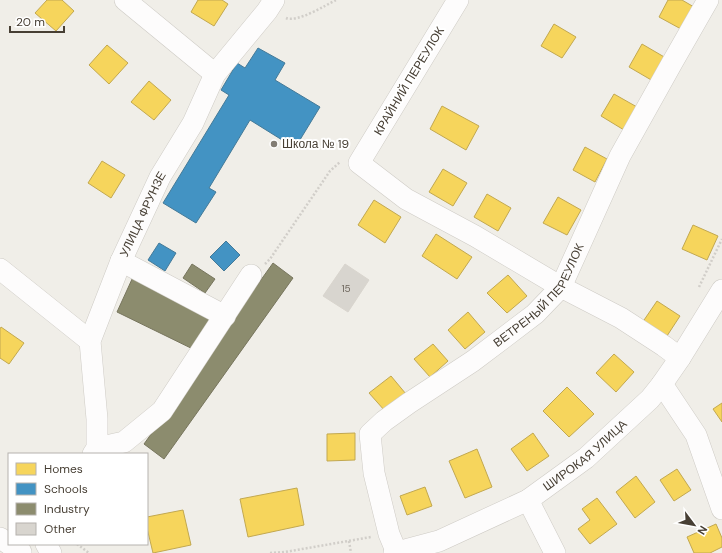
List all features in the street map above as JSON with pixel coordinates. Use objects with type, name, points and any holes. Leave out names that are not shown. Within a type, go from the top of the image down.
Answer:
[{"type":"street","points":[[124,0],[215,74]]},
{"type":"street","name":"КРАЙНИЙ ПЕРЕУЛОК","points":[[359,162],[458,0]]},
{"type":"street","name":"ВЕТРЕНЫЙ ПЕРЕУЛОК","points":[[394,548],[374,473],[370,434],[384,421],[473,361],[535,314],[561,287],[620,156],[708,0]]},
{"type":"street","name":"УЛИЦА ФРУНЗЕ","points":[[95,451],[97,419],[90,341],[121,261],[160,176],[193,123],[215,74],[270,5]]},
{"type":"street","points":[[359,162],[406,199],[474,236],[561,287],[621,318],[680,358]]},
{"type":"street","points":[[121,261],[225,316]]},
{"type":"street","points":[[0,269],[90,341]]},
{"type":"street","points":[[95,451],[124,442],[162,411],[251,275]]},
{"type":"street","name":"ШИРОКАЯ УЛИЦА","points":[[394,548],[439,541],[528,500],[586,458],[650,399],[680,358],[722,290]]},
{"type":"street","points":[[662,384],[696,435],[722,509]]},
{"type":"street","points":[[528,500],[555,553]]},
{"type":"street","points":[[14,545],[24,550]]},
{"type":"path","points":[[270,5],[290,20],[305,15],[336,0]]},
{"type":"path","points":[[251,275],[270,260],[330,171],[344,159],[359,162]]},
{"type":"path","points":[[698,289],[722,239]]},
{"type":"path","points":[[270,553],[285,552],[349,541],[394,548]]},
{"type":"path","points":[[349,541],[351,553]]},
{"type":"path","points":[[78,545],[89,553]]},
{"type":"building: Homes","points":[[47,0],[62,0],[74,11],[56,31],[35,13]]},
{"type":"building: Homes","points":[[198,0],[222,0],[228,4],[214,26],[191,12]]},
{"type":"building: Homes","points":[[668,0],[682,0],[694,7],[681,29],[659,17]]},
{"type":"building: Homes","points":[[554,24],[576,37],[562,58],[541,46]]},
{"type":"building: Homes","points":[[642,44],[666,58],[653,81],[629,67]]},
{"type":"building: Homes","points":[[107,45],[128,63],[109,84],[89,65]]},
{"type":"building: Homes","points":[[149,81],[171,100],[154,120],[131,102]]},
{"type":"building: Homes","points":[[614,94],[637,107],[624,130],[601,116]]},
{"type":"building: Homes","points":[[442,106],[479,126],[466,150],[430,129]]},
{"type":"building: Homes","points":[[585,147],[607,159],[595,182],[573,170]]},
{"type":"building: Homes","points":[[102,161],[125,175],[111,198],[88,183]]},
{"type":"building: Homes","points":[[443,169],[467,183],[453,206],[429,192]]},
{"type":"building: Homes","points":[[487,194],[511,208],[498,231],[474,217]]},
{"type":"building: Homes","points":[[558,197],[581,210],[567,235],[543,223]]},
{"type":"building: Homes","points":[[374,200],[401,217],[385,243],[358,225]]},
{"type":"building: Homes","points":[[693,225],[718,236],[707,260],[682,249]]},
{"type":"building: Homes","points":[[436,234],[472,257],[457,279],[422,256]]},
{"type":"building: Homes","points":[[508,275],[527,296],[507,313],[487,293]]},
{"type":"building: Homes","points":[[657,301],[680,316],[665,339],[642,323]]},
{"type":"building: Homes","points":[[468,312],[485,332],[465,349],[448,330]]},
{"type":"building: Homes","points":[[1,327],[24,343],[9,364],[0,358]]},
{"type":"building: Homes","points":[[433,344],[448,361],[430,377],[414,359]]},
{"type":"building: Homes","points":[[614,354],[634,372],[616,392],[596,373]]},
{"type":"building: Homes","points":[[391,376],[406,394],[385,411],[369,393]]},
{"type":"building: Homes","points":[[567,387],[594,414],[569,437],[543,411]]},
{"type":"building: Homes","points":[[722,403],[722,422],[713,409]]},
{"type":"building: Homes","points":[[355,433],[355,460],[327,461],[327,434]]},
{"type":"building: Homes","points":[[533,433],[549,456],[527,471],[511,449]]},
{"type":"building: Homes","points":[[477,449],[492,487],[465,498],[449,461]]},
{"type":"building: Homes","points":[[677,469],[691,490],[674,501],[660,480]]},
{"type":"building: Homes","points":[[636,476],[655,502],[635,518],[616,492]]},
{"type":"building: Homes","points":[[425,487],[432,506],[407,515],[400,496]]},
{"type":"building: Homes","points":[[297,488],[304,525],[248,537],[240,499]]},
{"type":"building: Homes","points":[[597,498],[617,524],[590,544],[578,529],[590,520],[582,509]]},
{"type":"building: Homes","points":[[183,510],[191,545],[153,553],[148,532],[148,517]]},
{"type":"building: Homes","points":[[716,524],[722,538],[722,547],[710,553],[694,553],[687,537]]},
{"type":"building: Schools","points":[[258,48],[285,63],[275,80],[320,107],[295,148],[250,120],[209,188],[216,192],[196,223],[163,203],[229,95],[221,90],[237,63],[245,68]]},
{"type":"building: Schools","points":[[226,241],[240,255],[224,271],[210,257]]},
{"type":"building: Schools","points":[[159,243],[176,253],[165,271],[148,260]]},
{"type":"building: Industry","points":[[273,263],[293,278],[164,459],[144,444]]},
{"type":"building: Industry","points":[[192,264],[215,279],[205,293],[183,278]]},
{"type":"building: Industry","points":[[133,277],[216,318],[199,352],[117,312]]},
{"type":"building: Other","points":[[345,264],[369,280],[348,312],[323,296]]},
{"type":"place","name":"Школа № 19","points":[[274,144]]}]
